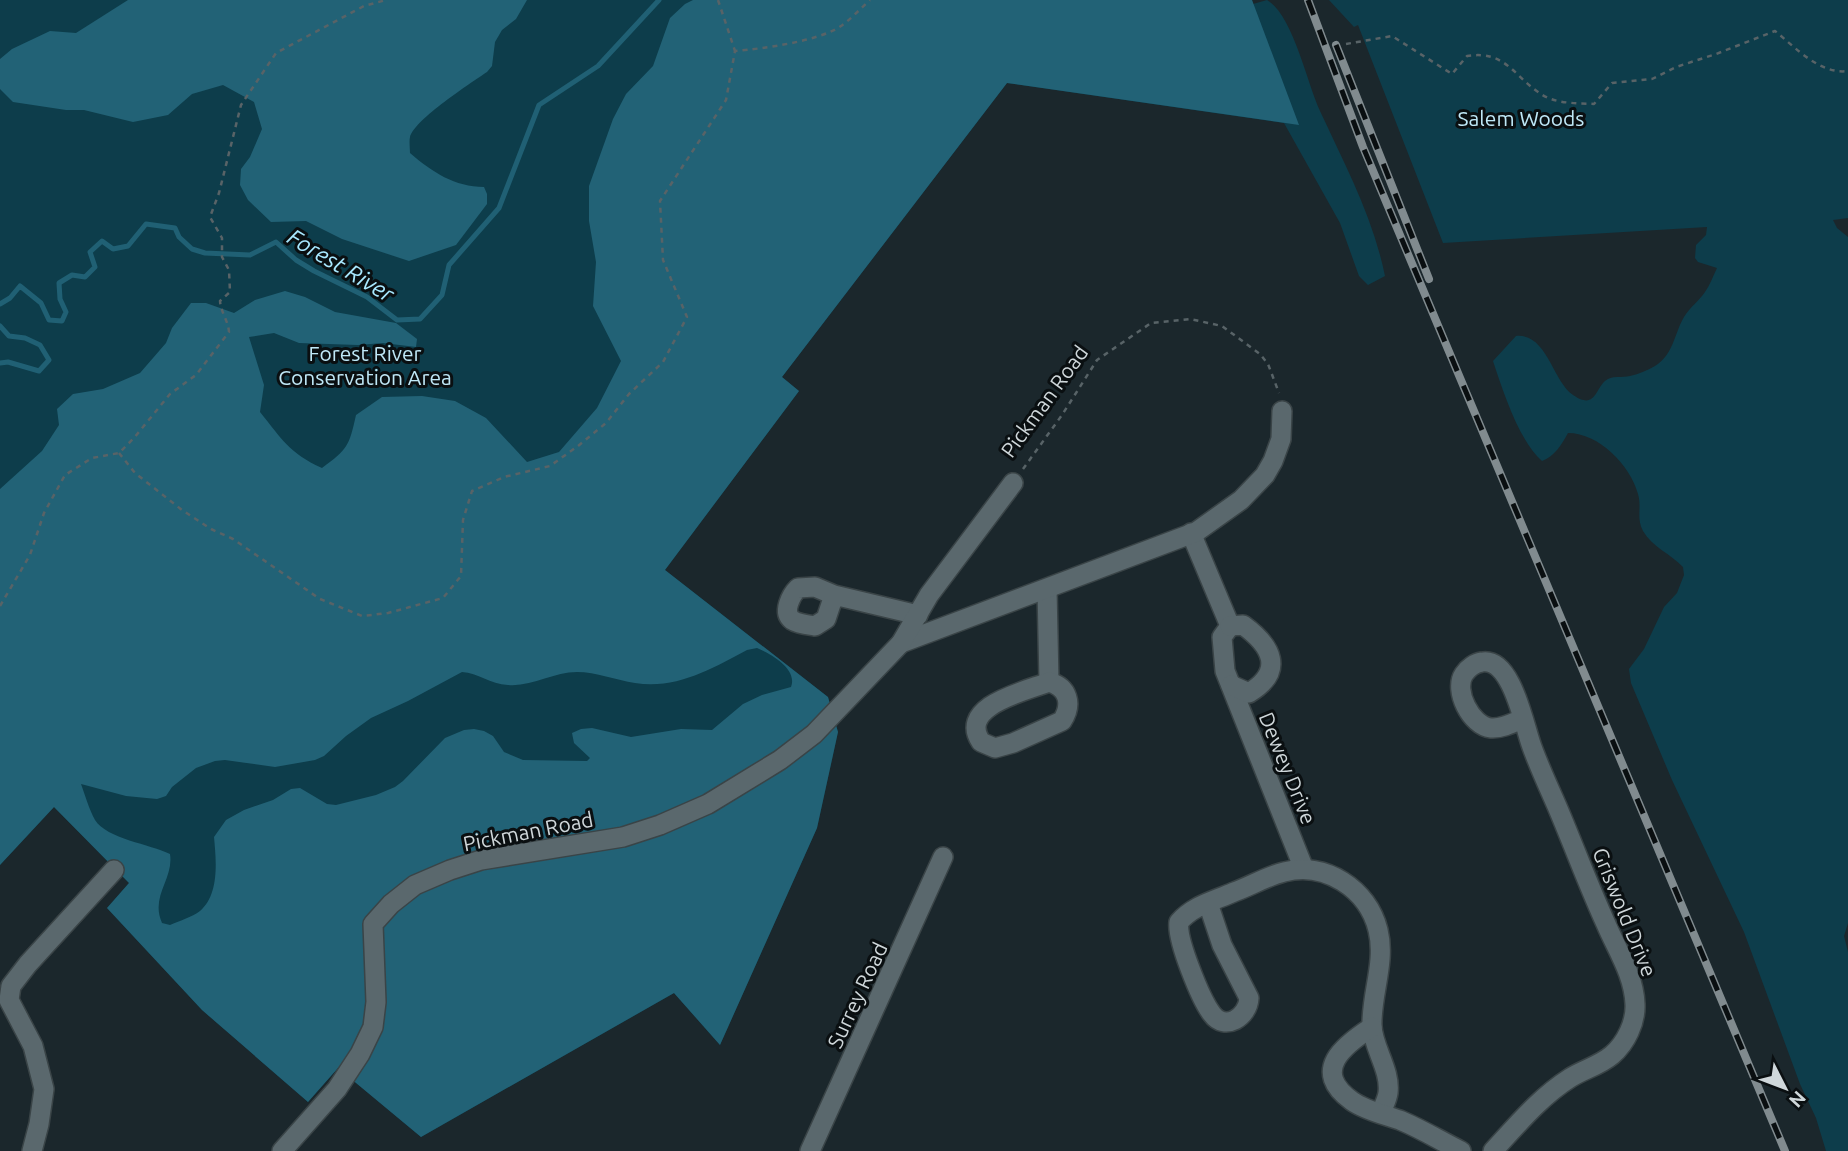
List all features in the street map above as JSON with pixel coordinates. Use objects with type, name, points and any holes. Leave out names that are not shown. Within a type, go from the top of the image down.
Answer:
[{"type":"street","name":"Pickman Road","points":[[901,643],[1196,532],[1241,500],[1265,475],[1281,439],[1282,411]]},
{"type":"street","name":"Pickman Road","points":[[282,1151],[337,1089],[360,1054],[373,1027],[376,1002],[373,924],[391,904],[415,885],[481,860],[623,837],[660,825],[708,804],[780,760],[814,733],[901,643],[929,595],[1013,483]]},
{"type":"street","points":[[1191,533],[1230,626]]},
{"type":"street","points":[[1046,589],[1049,682]]},
{"type":"street","points":[[834,595],[918,615]]},
{"type":"street","name":"Dewey Drive","points":[[1231,685],[1248,693],[1261,685],[1270,674],[1271,658],[1265,643],[1243,625],[1230,626],[1222,637],[1225,671],[1304,869]]},
{"type":"street","points":[[1049,682],[1060,685],[1064,690],[1067,707],[1062,720],[1013,743],[995,748],[981,742],[974,728],[975,721],[984,710],[1049,682]]},
{"type":"street","name":"Griswold Drive","points":[[1493,1151],[1544,1097],[1570,1078],[1612,1055],[1621,1046],[1635,1012],[1632,986],[1622,957],[1606,925],[1522,719]]},
{"type":"street","name":"Surrey Road","points":[[810,1151],[943,857]]},
{"type":"street","points":[[1208,902],[1222,945],[1249,998],[1248,1007],[1236,1021],[1223,1022],[1212,1016],[1180,939],[1179,922],[1191,909],[1208,902],[1283,872],[1304,869],[1336,877],[1351,887],[1364,901],[1378,931],[1380,947],[1372,1027],[1388,1092],[1381,1113]]},
{"type":"street","points":[[32,1151],[44,1089],[33,1046],[9,1000],[11,986],[114,870]]},
{"type":"street","points":[[1372,1027],[1346,1044],[1333,1062],[1333,1075],[1339,1088],[1352,1101],[1403,1122],[1461,1151]]},
{"type":"path","points":[[0,606],[30,555],[44,513],[65,475],[93,458],[119,453],[170,394],[196,375],[229,332],[220,301],[230,292],[229,270],[222,257],[222,238],[209,217],[219,193],[241,104],[276,54],[364,6],[386,0]]},
{"type":"path","points":[[119,453],[135,473],[181,510],[233,539],[320,599],[362,615],[388,613],[443,598],[461,576],[463,520],[472,491],[504,477],[550,466],[578,446],[606,423],[629,394],[663,362],[687,317],[663,260],[660,201],[726,100],[735,51],[718,0]]},
{"type":"path","points":[[735,51],[797,42],[840,28],[870,0]]},
{"type":"path","points":[[1346,44],[1392,36],[1452,75],[1468,56],[1481,54],[1494,57],[1512,68],[1543,96],[1594,104],[1612,83],[1652,79],[1676,67],[1775,31],[1814,63],[1840,72],[1848,71]]},
{"type":"path","name":"Pickman Road","points":[[1013,483],[1062,415],[1097,360],[1151,323],[1190,319],[1205,321],[1236,335],[1268,364],[1279,393],[1282,411]]},
{"type":"green space","name":"Forest River Conservation Area","points":[[0,0],[1252,0],[1253,4],[1267,0],[1276,8],[1292,34],[1315,99],[1366,212],[1385,276],[1368,285],[1359,276],[1340,223],[1284,123],[1007,83],[782,377],[799,391],[665,570],[828,697],[838,732],[817,828],[720,1045],[674,993],[421,1137],[338,1068],[308,1102],[202,1010],[107,908],[129,883],[54,807],[0,865]]},
{"type":"green space","name":"Salem Woods","points":[[1329,0],[1848,0],[1848,218],[1833,220],[1837,228],[1848,237],[1848,923],[1844,936],[1848,952],[1848,1151],[1826,1151],[1816,1118],[1800,1084],[1744,932],[1672,780],[1631,683],[1629,669],[1644,649],[1664,607],[1677,593],[1684,575],[1683,567],[1651,542],[1643,531],[1634,483],[1621,462],[1602,445],[1580,434],[1568,433],[1557,450],[1542,461],[1526,441],[1513,415],[1493,361],[1516,336],[1526,337],[1542,349],[1566,388],[1573,395],[1586,400],[1590,400],[1608,379],[1627,377],[1655,366],[1666,356],[1684,317],[1705,292],[1717,268],[1698,262],[1695,258],[1696,245],[1706,235],[1707,227],[1443,243],[1358,25],[1354,27]]},
{"type":"shaded area","points":[[128,0],[527,0],[516,19],[502,30],[495,42],[492,66],[487,72],[432,111],[414,129],[410,137],[410,153],[444,177],[463,184],[484,187],[487,204],[456,245],[409,261],[342,239],[306,221],[271,222],[248,200],[240,185],[241,169],[250,157],[262,129],[254,102],[223,85],[192,94],[168,115],[133,122],[84,110],[13,102],[0,89],[0,59],[12,49],[50,31],[76,33]]},
{"type":"shaded area","name":"Forest River Conservation Area","points":[[693,0],[1252,0],[1299,125],[1007,83],[782,377],[799,391],[665,570],[828,697],[838,732],[817,828],[720,1045],[674,993],[421,1137],[338,1068],[308,1102],[202,1010],[107,908],[129,883],[54,807],[0,865],[0,489],[42,451],[59,425],[57,409],[73,394],[103,389],[140,373],[166,343],[172,328],[191,303],[206,303],[234,313],[255,300],[285,291],[305,297],[335,312],[396,323],[417,339],[416,347],[383,343],[299,343],[274,333],[249,337],[264,385],[260,412],[301,457],[322,468],[346,446],[356,415],[382,397],[422,396],[455,401],[486,418],[527,462],[559,452],[597,408],[621,361],[593,306],[596,262],[589,221],[589,186],[613,119],[626,94],[653,66],[670,18]],"holes":[[[757,648],[776,658],[787,668],[791,674],[791,687],[762,695],[743,704],[712,730],[681,729],[631,737],[592,728],[581,729],[572,733],[574,743],[590,758],[587,761],[523,760],[504,752],[493,736],[484,731],[464,730],[445,738],[403,781],[376,795],[336,805],[327,804],[300,788],[291,789],[273,800],[244,810],[226,820],[214,837],[214,886],[206,904],[197,913],[170,925],[162,923],[159,913],[160,896],[169,872],[170,854],[101,827],[93,816],[81,784],[126,796],[157,799],[166,796],[172,787],[196,768],[215,761],[275,767],[315,760],[324,756],[371,718],[462,672],[508,685],[526,684],[559,674],[577,672],[635,683],[665,683],[694,676],[747,650]]]},
{"type":"waterway","name":"Forest River","points":[[0,304],[10,298],[20,286],[41,303],[49,320],[62,321],[66,312],[60,299],[59,283],[72,275],[85,277],[95,267],[90,252],[102,241],[113,249],[128,246],[146,224],[175,228],[179,237],[192,249],[205,253],[250,255],[276,242],[296,260],[367,297],[397,320],[420,319],[442,295],[449,265],[499,208],[539,105],[598,66],[659,0]]},
{"type":"waterway","name":"Forest River","points":[[0,326],[9,336],[25,338],[40,345],[49,360],[39,371],[8,362],[0,363]]},
{"type":"railway","points":[[1308,0],[1363,147],[1785,1151]]},
{"type":"railway","points":[[1336,45],[1429,279]]}]
